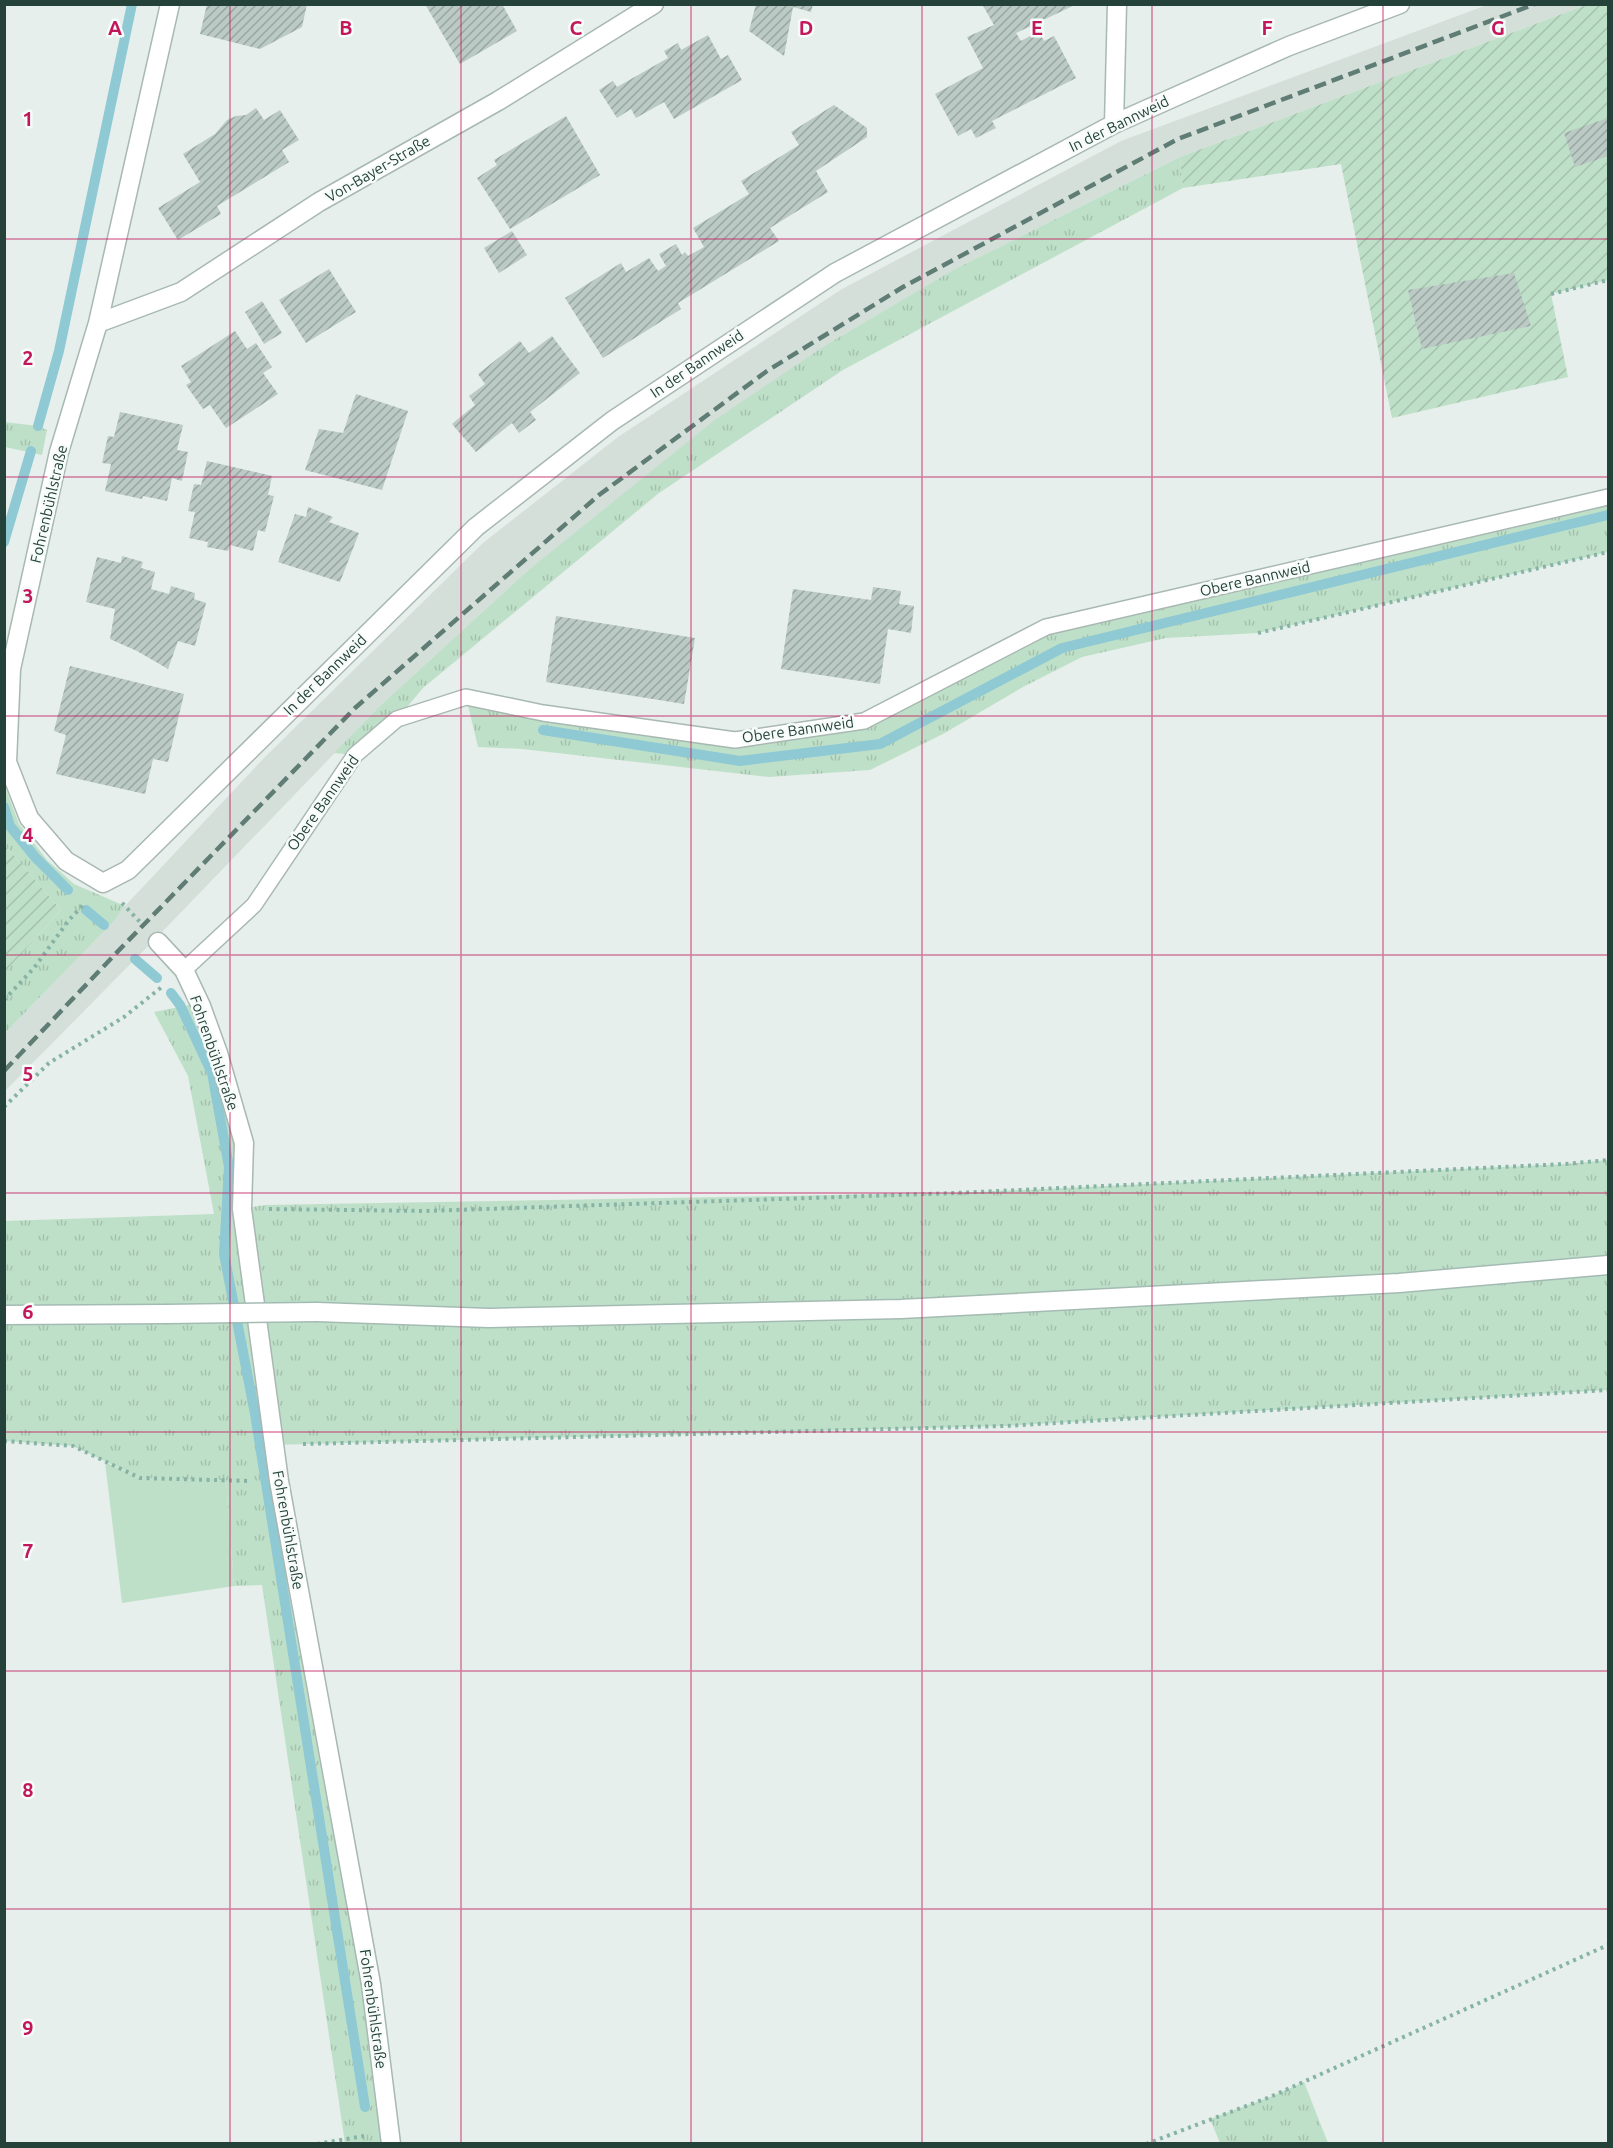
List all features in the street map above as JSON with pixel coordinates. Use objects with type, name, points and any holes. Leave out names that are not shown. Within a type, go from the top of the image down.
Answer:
[{"type":"street","name":"Fohrenbühlstraße","points":[[103,883],[66,861],[29,818],[7,762],[11,669],[59,452],[98,323],[170,4]]},
{"type":"street","name":"Von-Bayer-Straße","points":[[98,323],[181,292],[319,202],[498,101],[654,4]]},
{"type":"street","points":[[1114,124],[1117,4]]},
{"type":"street","name":"In der Bannweid","points":[[103,883],[128,870],[476,527],[612,421],[835,273],[1114,124],[1289,46],[1400,4]]},
{"type":"street","name":"Fohrenbühlstraße","points":[[158,942],[184,970],[201,1006],[218,1053],[244,1143],[242,1209],[274,1444],[329,1761],[371,1984],[390,2138]]},
{"type":"street","points":[[4,1315],[317,1312],[489,1318],[901,1309],[1399,1283],[1608,1265]]},
{"type":"lane","name":"Obere Bannweid","points":[[184,970],[254,905],[355,754],[397,719],[466,697],[543,713],[735,740],[864,721],[1046,627],[1608,497]]},
{"type":"path","points":[[1551,294],[1608,280]]},
{"type":"path","points":[[1258,633],[1608,552]]},
{"type":"path","points":[[4,1000],[34,968],[69,920],[103,883],[158,942]]},
{"type":"path","points":[[4,1107],[49,1063],[124,1017],[184,970]]},
{"type":"path","points":[[242,1209],[425,1210],[944,1193],[1608,1160]]},
{"type":"path","points":[[274,1444],[1005,1426],[1608,1390]]},
{"type":"path","points":[[4,1441],[74,1446],[140,1478],[250,1481]]},
{"type":"path","points":[[1146,2144],[1270,2097],[1608,1945]]},
{"type":"path","points":[[317,2144],[390,2138]]},
{"type":"shaded area","points":[[1487,5],[1586,5],[1180,157],[953,270],[829,343],[526,572],[383,703],[5,1091],[5,1033],[115,920],[125,906],[263,759],[483,543],[618,437],[842,289],[1121,141]]},
{"type":"green space","points":[[1586,5],[1608,5],[1608,280],[1551,294],[1568,377],[1392,418],[1341,164],[1183,188],[1180,157]]},
{"type":"green space","points":[[1180,157],[1183,188],[843,370],[659,493],[423,688],[397,719],[355,755],[334,753],[383,703],[526,572],[716,419],[829,343],[953,270]]},
{"type":"green space","points":[[4,422],[38,426],[47,430],[42,455],[5,447]]},
{"type":"green space","points":[[1608,497],[1608,552],[1258,633],[1166,638],[1082,657],[1023,687],[943,734],[870,770],[769,777],[522,749],[478,747],[466,697],[735,740],[864,721],[1046,627]]},
{"type":"green space","points":[[4,784],[19,824],[47,860],[74,884],[125,906],[115,920],[5,1033],[5,972],[61,910],[5,845]]},
{"type":"green space","points":[[5,845],[61,910],[4,972]]},
{"type":"green space","points":[[194,1004],[244,1143],[242,1209],[264,1205],[956,1193],[1565,1164],[1608,1160],[1608,1390],[1005,1426],[270,1445],[320,1762],[362,1986],[382,2143],[345,2143],[262,1585],[234,1586],[226,1481],[140,1478],[73,1446],[5,1441],[4,1221],[214,1214],[188,1076],[154,1012]]},
{"type":"green space","points":[[105,1462],[140,1478],[226,1480],[234,1586],[122,1603]]},
{"type":"green space","points":[[1304,2082],[1328,2143],[1220,2143],[1210,2119]]},
{"type":"building","points":[[207,4],[307,4],[302,27],[260,49],[200,34]]},
{"type":"building","points":[[425,4],[502,4],[517,31],[460,64]]},
{"type":"building","points":[[756,4],[813,4],[811,12],[793,7],[784,56],[749,31]]},
{"type":"building","points":[[982,4],[1077,4],[1016,33],[1021,41],[1039,31],[1044,41],[1054,36],[1076,78],[992,121],[996,128],[976,138],[971,129],[958,136],[935,94],[983,68],[967,37],[994,25]]},
{"type":"building","points":[[708,35],[721,59],[728,55],[742,80],[674,119],[664,102],[636,118],[631,109],[617,118],[599,90],[613,81],[617,87],[668,58],[664,51],[678,43],[681,50]]},
{"type":"building","points":[[834,105],[867,128],[867,137],[816,171],[828,192],[770,228],[779,241],[678,303],[681,309],[603,358],[565,298],[621,263],[626,272],[649,258],[658,271],[666,266],[659,254],[676,244],[682,255],[685,252],[688,256],[704,247],[693,228],[749,194],[741,181],[799,145],[791,132]]},
{"type":"building","points":[[256,108],[264,120],[280,110],[299,140],[282,150],[289,162],[217,206],[221,214],[178,240],[158,208],[200,182],[183,154],[215,134],[227,120],[246,115]]},
{"type":"building","points":[[566,116],[600,175],[510,229],[477,178],[497,165],[494,160]]},
{"type":"building","points":[[1608,118],[1608,156],[1575,167],[1564,133]]},
{"type":"building","points":[[512,231],[527,255],[499,273],[484,248]]},
{"type":"building","points":[[329,269],[356,312],[306,343],[279,300]]},
{"type":"building","points":[[1514,273],[1531,326],[1422,349],[1408,290]]},
{"type":"building","points":[[262,301],[282,333],[264,344],[245,312]]},
{"type":"building","points":[[235,331],[247,349],[256,343],[272,367],[263,373],[278,394],[226,428],[210,405],[203,409],[186,385],[191,382],[181,366]]},
{"type":"building","points":[[552,336],[580,373],[530,412],[536,420],[519,433],[512,423],[476,452],[452,424],[475,405],[469,396],[485,384],[478,374],[520,341],[529,353]]},
{"type":"building","points":[[356,394],[408,411],[382,490],[305,470],[319,429],[343,433]]},
{"type":"building","points":[[120,412],[183,425],[177,450],[188,452],[182,481],[172,478],[167,501],[143,496],[142,499],[105,491],[111,464],[102,463],[108,436],[114,437]]},
{"type":"building","points":[[207,461],[272,476],[268,495],[274,496],[265,532],[258,530],[253,551],[230,545],[228,551],[207,547],[208,542],[189,538],[195,512],[188,511],[194,484],[201,485]]},
{"type":"building","points":[[308,507],[333,517],[329,522],[359,533],[340,582],[278,562],[295,514],[306,517]]},
{"type":"building","points":[[122,556],[143,562],[141,568],[155,572],[151,589],[169,594],[171,586],[195,593],[194,599],[206,603],[195,646],[178,641],[168,669],[110,639],[115,609],[86,602],[97,557],[121,563]]},
{"type":"building","points":[[873,587],[901,591],[899,604],[914,606],[911,633],[888,629],[880,684],[781,669],[793,589],[871,600]]},
{"type":"building","points":[[556,616],[695,638],[684,704],[546,682]]},
{"type":"building","points":[[70,666],[184,694],[168,762],[153,759],[145,794],[56,774],[66,735],[54,731]]},
{"type":"waterway","points":[[38,426],[59,351],[132,4]]},
{"type":"waterway","points":[[4,542],[31,451]]},
{"type":"waterway","points":[[543,730],[740,761],[880,744],[1062,648],[1608,515]]},
{"type":"waterway","points":[[4,807],[10,826],[35,857],[68,890]]},
{"type":"waterway","points":[[86,910],[104,925]]},
{"type":"waterway","points":[[135,959],[157,978]]},
{"type":"waterway","points":[[171,993],[180,1005],[212,1073],[229,1167],[224,1254],[255,1414],[365,2107]]},
{"type":"railway","points":[[4,1071],[355,708],[599,495],[767,371],[903,287],[1178,139],[1535,4]]}]
